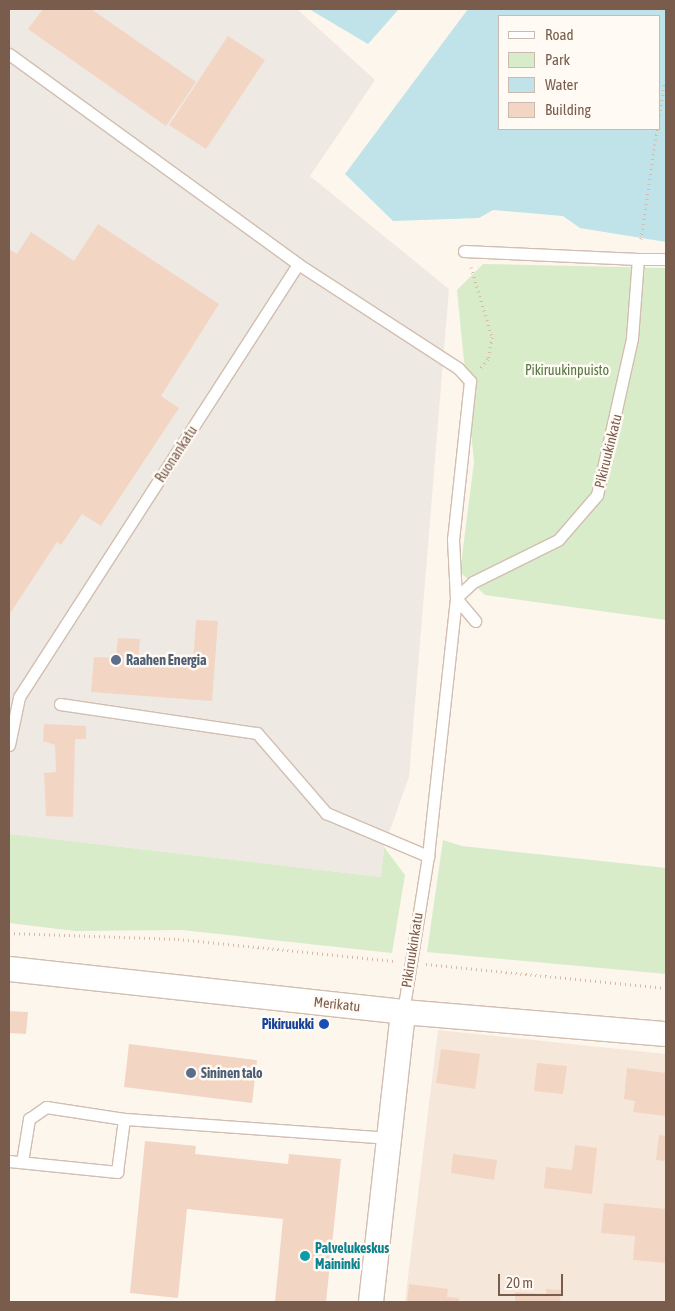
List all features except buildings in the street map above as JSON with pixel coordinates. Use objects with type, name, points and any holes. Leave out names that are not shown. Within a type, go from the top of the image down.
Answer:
[{"type":"street","name":"Merikatu","points":[[9,969],[403,1012],[666,1034]]},
{"type":"street","name":"Pikiruukinkatu","points":[[371,1302],[403,1012]]},
{"type":"lane","points":[[9,54],[298,264],[392,326],[470,381]]},
{"type":"lane","points":[[464,251],[666,259]]},
{"type":"lane","name":"Pikiruukinkatu","points":[[456,598],[473,582],[558,540],[597,495],[632,338],[638,259]]},
{"type":"lane","name":"Ruonankatu","points":[[9,745],[19,697],[298,264]]},
{"type":"lane","name":"Pikiruukinkatu","points":[[403,1012],[408,962],[428,856],[456,598],[453,539],[470,381]]},
{"type":"lane","points":[[456,598],[474,621]]},
{"type":"lane","points":[[60,704],[257,734],[326,813],[428,856]]},
{"type":"lane","points":[[22,1162],[29,1119],[46,1107],[124,1119],[388,1138]]},
{"type":"lane","points":[[9,1161],[116,1172],[124,1119]]},
{"type":"path","points":[[660,113],[664,84]]},
{"type":"path","points":[[641,239],[658,130]]},
{"type":"path","points":[[464,251],[487,308],[492,337],[488,359],[470,381]]},
{"type":"path","points":[[9,932],[178,940],[666,988]]},
{"type":"shaded area","points":[[9,9],[297,9],[375,80],[310,176],[449,289],[409,777],[384,847],[381,877],[9,834]]},
{"type":"shaded area","points":[[438,1030],[666,1054],[666,1302],[405,1302]]},
{"type":"green space","name":"Pikiruukinpuisto","points":[[483,264],[666,268],[666,620],[485,595],[460,572],[474,462],[457,290]]},
{"type":"green space","points":[[9,834],[381,877],[384,847],[405,875],[392,953],[182,930],[75,931],[9,923]]},
{"type":"green space","points":[[443,840],[462,846],[666,868],[666,974],[427,952]]},
{"type":"water","points":[[309,9],[399,9],[368,44]]},
{"type":"water","points":[[468,9],[666,9],[666,242],[580,228],[563,216],[493,210],[479,218],[393,221],[345,174]]},
{"type":"place","name":"Raahen Energia","points":[[116,660]]},
{"type":"place","name":"Pikiruukki","points":[[324,1024]]},
{"type":"place","name":"Sininen talo","points":[[191,1073]]},
{"type":"place","name":"Palvelukeskus Maininki","points":[[305,1256]]}]
